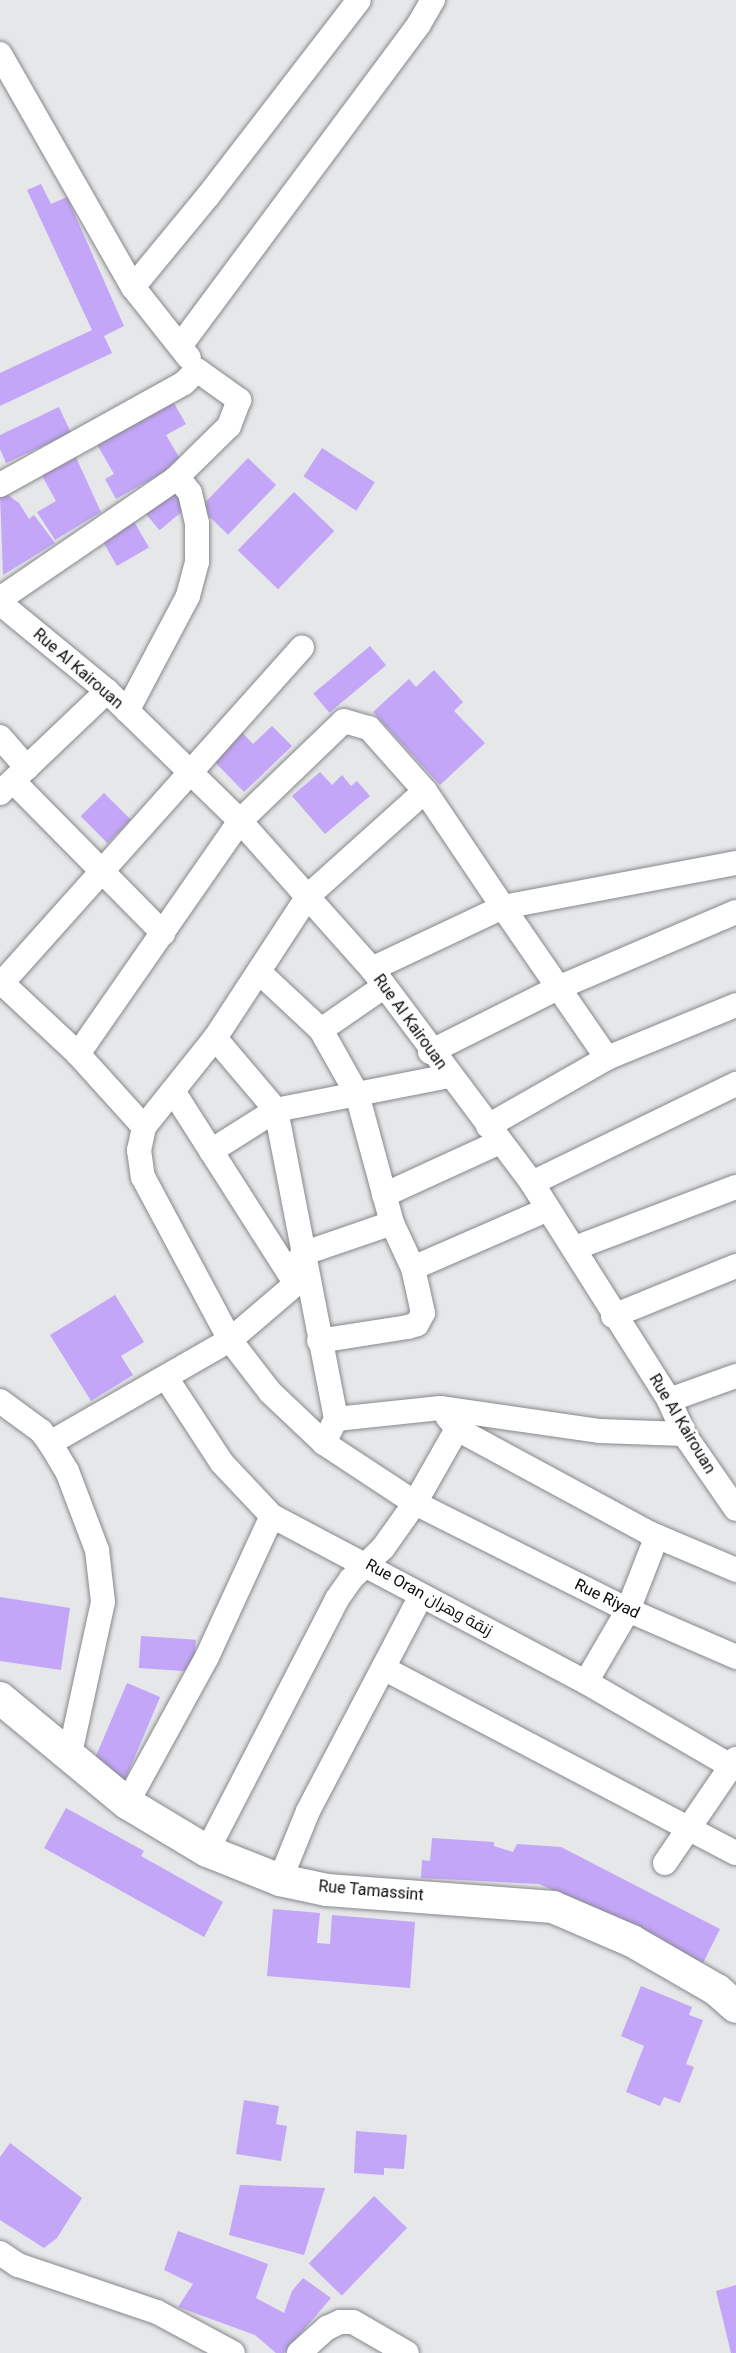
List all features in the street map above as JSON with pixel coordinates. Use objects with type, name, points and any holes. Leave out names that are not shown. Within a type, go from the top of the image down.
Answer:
[{"type":"main road","name":"Rue Tamassint","points":[[0,1698],[69,1758],[127,1803],[207,1851],[280,1880],[327,1890],[553,1908],[632,1941],[717,1990],[736,2007]]},
{"type":"street","points":[[133,286],[208,196],[359,0]]},
{"type":"street","points":[[180,346],[419,24],[433,0]]},
{"type":"street","points":[[0,54],[133,286],[197,370],[239,400],[229,426],[175,479],[0,601]]},
{"type":"street","points":[[0,484],[184,383],[197,370]]},
{"type":"street","points":[[127,711],[188,596],[196,562],[197,523],[190,493],[175,479]]},
{"type":"street","name":"Rue Al Kairouan","points":[[0,601],[107,691],[240,821],[378,978],[430,1052],[532,1183],[575,1248],[613,1316],[669,1400],[684,1434],[736,1509]]},
{"type":"street","points":[[302,647],[188,772],[101,874],[1,982],[78,1054],[144,1127],[215,1038],[308,896],[425,791]]},
{"type":"street","points":[[13,781],[107,691]]},
{"type":"street","points":[[78,1054],[240,821],[344,721],[369,728],[425,791],[607,1058]]},
{"type":"street","points":[[0,737],[13,781],[101,874],[163,933]]},
{"type":"street","points":[[321,1030],[378,978],[503,907],[736,863]]},
{"type":"street","points":[[430,1052],[560,987],[736,912]]},
{"type":"street","points":[[259,972],[321,1030],[357,1094],[392,1223],[413,1268],[423,1313],[417,1324],[319,1341]]},
{"type":"street","points":[[384,1195],[494,1134],[607,1058],[736,1005]]},
{"type":"street","points":[[215,1038],[276,1110],[301,1272],[336,1419],[324,1443]]},
{"type":"street","points":[[211,1151],[276,1110],[449,1076]]},
{"type":"street","points":[[532,1183],[736,1084]]},
{"type":"street","points":[[173,1091],[211,1151],[301,1272]]},
{"type":"street","name":"Rue Riyad","points":[[144,1127],[139,1150],[148,1191],[230,1340],[270,1392],[324,1443],[415,1503],[628,1610],[736,1657]]},
{"type":"street","points":[[575,1248],[736,1187]]},
{"type":"street","points":[[413,1268],[548,1209]]},
{"type":"street","points":[[50,1443],[167,1379],[230,1340],[301,1272],[392,1223]]},
{"type":"street","points":[[613,1316],[736,1266]]},
{"type":"street","points":[[669,1400],[736,1376]]},
{"type":"street","name":"Rue Oran زنقة وهران","points":[[167,1379],[222,1463],[272,1516],[366,1563],[421,1596],[586,1682],[734,1764]]},
{"type":"street","points":[[0,1401],[41,1431],[50,1443],[87,1521],[97,1550],[102,1584],[100,1622],[69,1758]]},
{"type":"street","points":[[336,1419],[440,1408],[600,1431],[684,1434]]},
{"type":"street","points":[[440,1408],[457,1428],[657,1536],[736,1570]]},
{"type":"street","points":[[207,1851],[337,1599],[366,1563],[383,1548],[415,1503],[457,1428]]},
{"type":"street","points":[[127,1803],[207,1657],[272,1516]]},
{"type":"street","points":[[586,1682],[628,1610],[657,1536]]},
{"type":"street","points":[[280,1880],[308,1810],[385,1669],[421,1596]]},
{"type":"street","points":[[385,1669],[689,1826],[736,1853]]},
{"type":"street","points":[[665,1863],[734,1764]]},
{"type":"street","points":[[0,2253],[18,2265],[157,2312],[233,2353]]},
{"type":"street","points":[[299,2353],[340,2322],[353,2322],[368,2328],[407,2353]]},
{"type":"building","points":[[41,184],[51,204],[67,197],[124,326],[104,336],[112,353],[0,406],[0,373],[92,330],[27,190]]},
{"type":"building","points":[[171,398],[186,424],[166,435],[182,462],[116,499],[105,479],[114,474],[95,441]]},
{"type":"building","points":[[59,407],[71,433],[6,463],[0,449],[0,435]]},
{"type":"building","points":[[322,448],[375,482],[356,511],[303,477]]},
{"type":"building","points":[[74,453],[101,512],[55,540],[37,512],[56,501],[40,472]]},
{"type":"building","points":[[248,458],[276,485],[228,535],[200,508]]},
{"type":"building","points":[[172,486],[189,506],[160,530],[143,510]]},
{"type":"building","points":[[4,492],[19,503],[29,519],[34,515],[55,543],[3,575],[0,494]]},
{"type":"building","points":[[294,492],[334,531],[278,589],[238,550]]},
{"type":"building","points":[[132,518],[149,547],[117,566],[100,536]]},
{"type":"building","points":[[370,646],[386,665],[329,713],[313,694]]},
{"type":"building","points":[[434,670],[463,702],[454,711],[485,743],[440,785],[373,712],[409,679],[416,687]]},
{"type":"building","points":[[272,726],[292,746],[244,792],[208,755],[237,727],[253,744]]},
{"type":"building","points":[[320,772],[332,785],[342,775],[351,786],[357,781],[370,796],[325,834],[292,796]]},
{"type":"building","points":[[104,793],[131,820],[108,843],[81,816]]},
{"type":"building","points":[[115,1295],[144,1342],[121,1356],[133,1375],[91,1401],[50,1335]]},
{"type":"building","points":[[0,1597],[70,1608],[61,1670],[0,1661]]},
{"type":"building","points":[[141,1636],[196,1640],[194,1672],[139,1668]]},
{"type":"building","points":[[127,1683],[160,1697],[123,1785],[89,1771]]},
{"type":"building","points":[[66,1808],[144,1851],[141,1856],[223,1902],[204,1937],[44,1848]]},
{"type":"building","points":[[432,1838],[494,1842],[494,1846],[513,1852],[517,1844],[561,1847],[720,1929],[703,1963],[693,1963],[632,1925],[539,1884],[421,1878],[422,1860],[430,1861]]},
{"type":"building","points":[[273,1909],[320,1913],[317,1943],[330,1944],[332,1915],[415,1922],[410,1988],[267,1976]]},
{"type":"building","points":[[641,1986],[692,2007],[689,2015],[703,2020],[686,2064],[694,2067],[680,2103],[664,2097],[660,2106],[626,2092],[644,2046],[621,2036]]},
{"type":"building","points":[[244,2100],[279,2106],[276,2124],[287,2126],[281,2161],[236,2154]]},
{"type":"building","points":[[356,2131],[407,2135],[404,2169],[384,2168],[384,2175],[354,2173]]},
{"type":"building","points":[[10,2143],[82,2198],[57,2238],[44,2248],[0,2220],[0,2157]]},
{"type":"building","points":[[240,2185],[325,2188],[304,2255],[229,2235]]},
{"type":"building","points":[[374,2196],[407,2228],[342,2296],[309,2264]]},
{"type":"building","points":[[178,2231],[268,2264],[256,2298],[284,2313],[292,2291],[303,2278],[331,2298],[284,2353],[276,2353],[255,2335],[178,2307],[193,2284],[164,2270]]},
{"type":"building","points":[[736,2285],[736,2353],[731,2353],[716,2291]]}]
